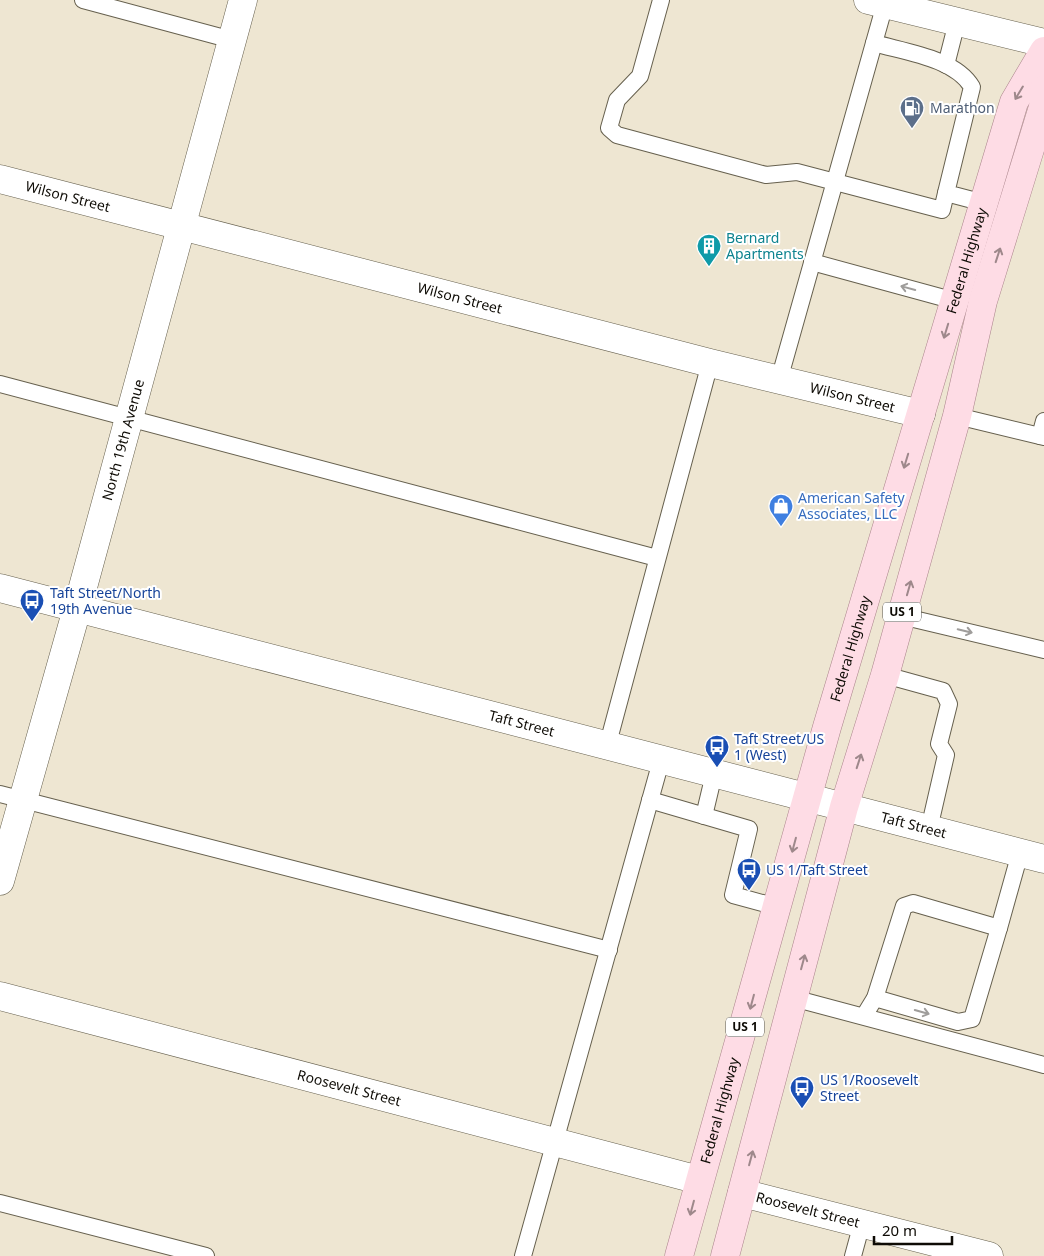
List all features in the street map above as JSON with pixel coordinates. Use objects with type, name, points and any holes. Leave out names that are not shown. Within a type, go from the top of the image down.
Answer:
[{"type":"main road","name":"Federal Highway","points":[[679,1256],[699,1180],[745,1026],[806,798],[1014,102],[1044,51]]},
{"type":"main road","name":"Federal Highway","points":[[731,1255],[742,1193],[844,807],[885,675],[957,416],[983,301],[1023,178],[1043,107],[1044,90]]},
{"type":"street","name":"North 19th Avenue","points":[[0,881],[11,797],[77,609],[243,0]]},
{"type":"street","points":[[874,1],[1044,43]]},
{"type":"street","name":"Wilson Street","points":[[0,179],[710,363],[920,414]]},
{"type":"street","name":"Taft Street","points":[[0,588],[1032,856]]},
{"type":"street","name":"Roosevelt Street","points":[[0,996],[699,1180]]},
{"type":"street","name":"Roosevelt Street","points":[[742,1193],[989,1256]]},
{"type":"lane","points":[[83,0],[232,40]]},
{"type":"lane","points":[[661,0],[640,76],[617,100],[610,128],[617,135],[766,175],[797,172],[942,210],[972,87],[961,73],[946,64],[874,43]]},
{"type":"lane","points":[[779,380],[874,43],[874,1]]},
{"type":"lane","points":[[946,64],[957,22]]},
{"type":"lane","points":[[946,193],[984,203]]},
{"type":"lane","points":[[812,262],[955,300]]},
{"type":"lane","points":[[607,747],[710,363]]},
{"type":"lane","points":[[0,384],[657,558]]},
{"type":"lane","points":[[957,416],[1043,431]]},
{"type":"lane","points":[[901,616],[1044,650]]},
{"type":"lane","points":[[885,675],[943,691],[949,704],[939,744],[946,755],[929,829]]},
{"type":"lane","points":[[523,1256],[661,761]]},
{"type":"lane","points":[[704,816],[714,774]]},
{"type":"lane","points":[[11,797],[609,950]]},
{"type":"lane","points":[[650,800],[749,829],[732,895],[777,907]]},
{"type":"lane","points":[[876,998],[958,1022],[972,1019],[999,928],[1032,856]]},
{"type":"lane","points":[[864,1016],[876,998],[904,906],[913,903],[999,928]]},
{"type":"lane","points":[[793,998],[1044,1065]]},
{"type":"lane","points":[[0,1203],[206,1256]]},
{"type":"lane","points":[[853,1256],[862,1224]]},
{"type":"place","name":"Marathon","points":[[912,129]]},
{"type":"place","name":"Bernard Apartments","points":[[709,267]]},
{"type":"place","name":"American Safety Associates, LLC","points":[[781,527]]},
{"type":"place","name":"Taft Street/North 19th Avenue","points":[[32,622]]},
{"type":"place","name":"Taft Street/US 1 (West)","points":[[717,768]]},
{"type":"place","name":"US 1/Taft Street","points":[[749,891]]},
{"type":"place","name":"US 1/Roosevelt Street","points":[[802,1109]]}]
